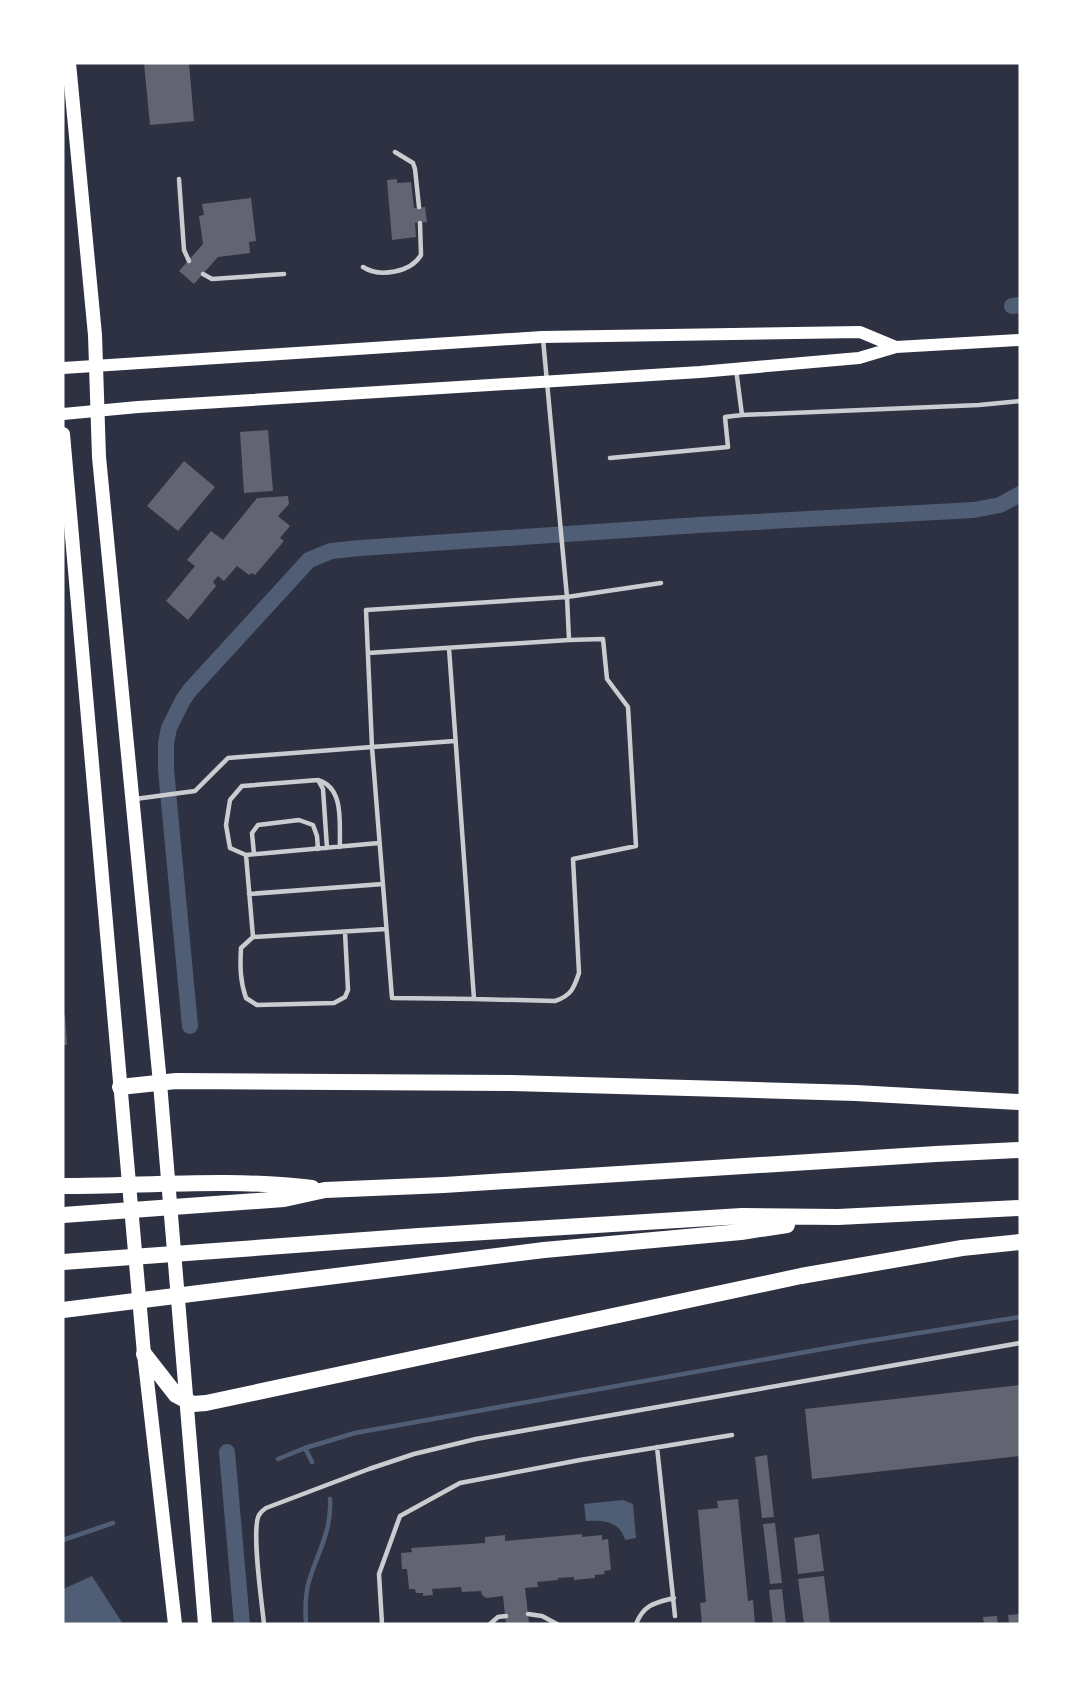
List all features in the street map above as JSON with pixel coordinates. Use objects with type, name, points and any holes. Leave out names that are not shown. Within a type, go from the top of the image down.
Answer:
[{"type":"highway","points":[[120,1087],[176,1081],[512,1083],[845,1092],[1020,1102]]},
{"type":"highway","points":[[67,1186],[232,1184],[284,1185],[325,1190],[444,1185],[1020,1150]]},
{"type":"highway","points":[[68,1215],[284,1199],[325,1190]]},
{"type":"highway","points":[[63,1262],[742,1216],[838,1217],[1020,1208]]},
{"type":"highway","points":[[71,1309],[544,1250],[741,1232],[838,1217]]},
{"type":"highway","points":[[144,1354],[176,1395],[193,1404],[206,1403],[867,1263],[962,1248],[1020,1242]]},
{"type":"main road","points":[[69,63],[95,335],[96,411],[100,469],[160,1083],[205,1624]]},
{"type":"main road","points":[[63,89],[74,114]]},
{"type":"main road","points":[[63,368],[542,337],[860,332],[896,347]]},
{"type":"main road","points":[[63,414],[736,369],[859,358],[896,347],[1020,341]]},
{"type":"main road","points":[[63,434],[144,1354],[175,1624]]},
{"type":"lane","points":[[395,152],[413,163],[419,207]]},
{"type":"lane","points":[[179,179],[184,250],[189,261]]},
{"type":"lane","points":[[363,267],[376,272],[410,267],[421,255],[420,223]]},
{"type":"lane","points":[[203,274],[212,279],[284,274]]},
{"type":"lane","points":[[542,337],[567,597],[569,640]]},
{"type":"lane","points":[[736,369],[742,415]]},
{"type":"lane","points":[[610,458],[728,447],[725,417],[1020,401]]},
{"type":"lane","points":[[368,653],[603,639],[607,679],[628,706],[636,846],[573,859],[579,973],[575,985],[566,998],[555,1001],[392,998],[372,747],[366,610],[567,597],[661,583]]},
{"type":"lane","points":[[448,648],[474,999]]},
{"type":"lane","points":[[132,799],[169,796],[195,790],[228,758],[455,741]]},
{"type":"lane","points":[[340,847],[336,792],[327,782],[318,780],[242,786],[230,800],[226,825],[230,848],[246,855],[318,849],[340,847],[379,843]]},
{"type":"lane","points":[[318,780],[323,789],[327,848]]},
{"type":"lane","points":[[254,854],[252,833],[258,825],[299,820],[313,825],[318,849]]},
{"type":"lane","points":[[246,855],[253,937]]},
{"type":"lane","points":[[249,894],[383,884]]},
{"type":"lane","points":[[345,932],[348,990],[345,997],[334,1003],[257,1005],[246,999],[241,986],[241,948],[253,937],[386,929]]},
{"type":"lane","points":[[264,1624],[256,1541],[258,1517],[261,1512],[266,1508],[369,1469],[414,1454],[476,1439],[1020,1343]]},
{"type":"lane","points":[[382,1624],[379,1574],[400,1516],[460,1483],[732,1435]]},
{"type":"lane","points":[[657,1447],[675,1616]]},
{"type":"lane","points":[[636,1624],[640,1614],[650,1605],[674,1598]]},
{"type":"lane","points":[[528,1614],[542,1616],[557,1624]]},
{"type":"lane","points":[[490,1624],[498,1617],[506,1616]]},
{"type":"water","points":[[623,1500],[633,1504],[636,1538],[625,1540],[619,1529],[610,1523],[586,1521],[584,1504]]},
{"type":"water","points":[[92,1576],[123,1624],[63,1624],[63,1589]]},
{"type":"building","points":[[144,63],[189,63],[194,121],[150,125]]},
{"type":"building","points":[[397,179],[397,183],[411,182],[414,208],[425,207],[427,222],[415,223],[416,237],[392,240],[387,180]]},
{"type":"building","points":[[251,198],[256,241],[249,242],[250,253],[218,257],[194,284],[179,271],[203,244],[199,216],[204,215],[202,204]]},
{"type":"building","points":[[268,430],[273,491],[244,493],[240,432]]},
{"type":"building","points":[[184,461],[215,487],[178,531],[147,506]]},
{"type":"building","points":[[288,496],[289,504],[278,516],[290,526],[280,538],[284,541],[255,575],[252,573],[249,575],[237,566],[224,581],[218,576],[213,582],[216,586],[188,620],[166,601],[195,566],[187,560],[211,531],[223,540],[257,498]]},
{"type":"building","points":[[63,1015],[65,1015],[67,1045],[63,1045]]},
{"type":"building","points":[[1020,1385],[1020,1456],[812,1479],[805,1409]]},
{"type":"building","points":[[767,1455],[774,1517],[762,1518],[755,1457]]},
{"type":"building","points":[[738,1499],[748,1601],[753,1600],[755,1624],[702,1624],[700,1603],[706,1602],[698,1510],[718,1508],[717,1501]]},
{"type":"building","points":[[775,1523],[782,1583],[770,1584],[763,1524]]},
{"type":"building","points":[[582,1534],[582,1537],[602,1535],[602,1540],[608,1539],[611,1570],[604,1571],[605,1574],[595,1575],[595,1578],[574,1580],[574,1577],[558,1578],[558,1580],[537,1582],[538,1587],[525,1588],[529,1623],[506,1624],[503,1596],[486,1598],[481,1591],[462,1592],[461,1587],[432,1589],[433,1595],[423,1596],[423,1593],[416,1593],[415,1589],[409,1589],[407,1569],[402,1569],[401,1553],[412,1552],[411,1548],[485,1543],[485,1537],[505,1535],[505,1541]]},
{"type":"building","points":[[819,1534],[824,1571],[798,1574],[794,1538]]},
{"type":"building","points":[[824,1576],[830,1624],[804,1624],[798,1579]]},
{"type":"building","points":[[782,1589],[786,1624],[773,1624],[769,1590]]},
{"type":"building","points":[[1020,1614],[1020,1624],[1009,1624],[1008,1615]]},
{"type":"building","points":[[997,1616],[998,1624],[984,1624],[983,1617]]},
{"type":"waterway","points":[[1012,306],[1020,305]]},
{"type":"waterway","points":[[190,1026],[166,770],[166,743],[169,728],[190,690],[309,560],[331,551],[360,548],[699,525],[974,510],[1000,505],[1020,494]]},
{"type":"waterway","points":[[278,1459],[355,1433],[856,1343],[1020,1317]]},
{"type":"waterway","points":[[305,1448],[312,1462]]},
{"type":"waterway","points":[[227,1452],[242,1624]]},
{"type":"waterway","points":[[306,1624],[308,1586],[327,1531],[330,1499]]},
{"type":"waterway","points":[[63,1540],[113,1523]]}]
